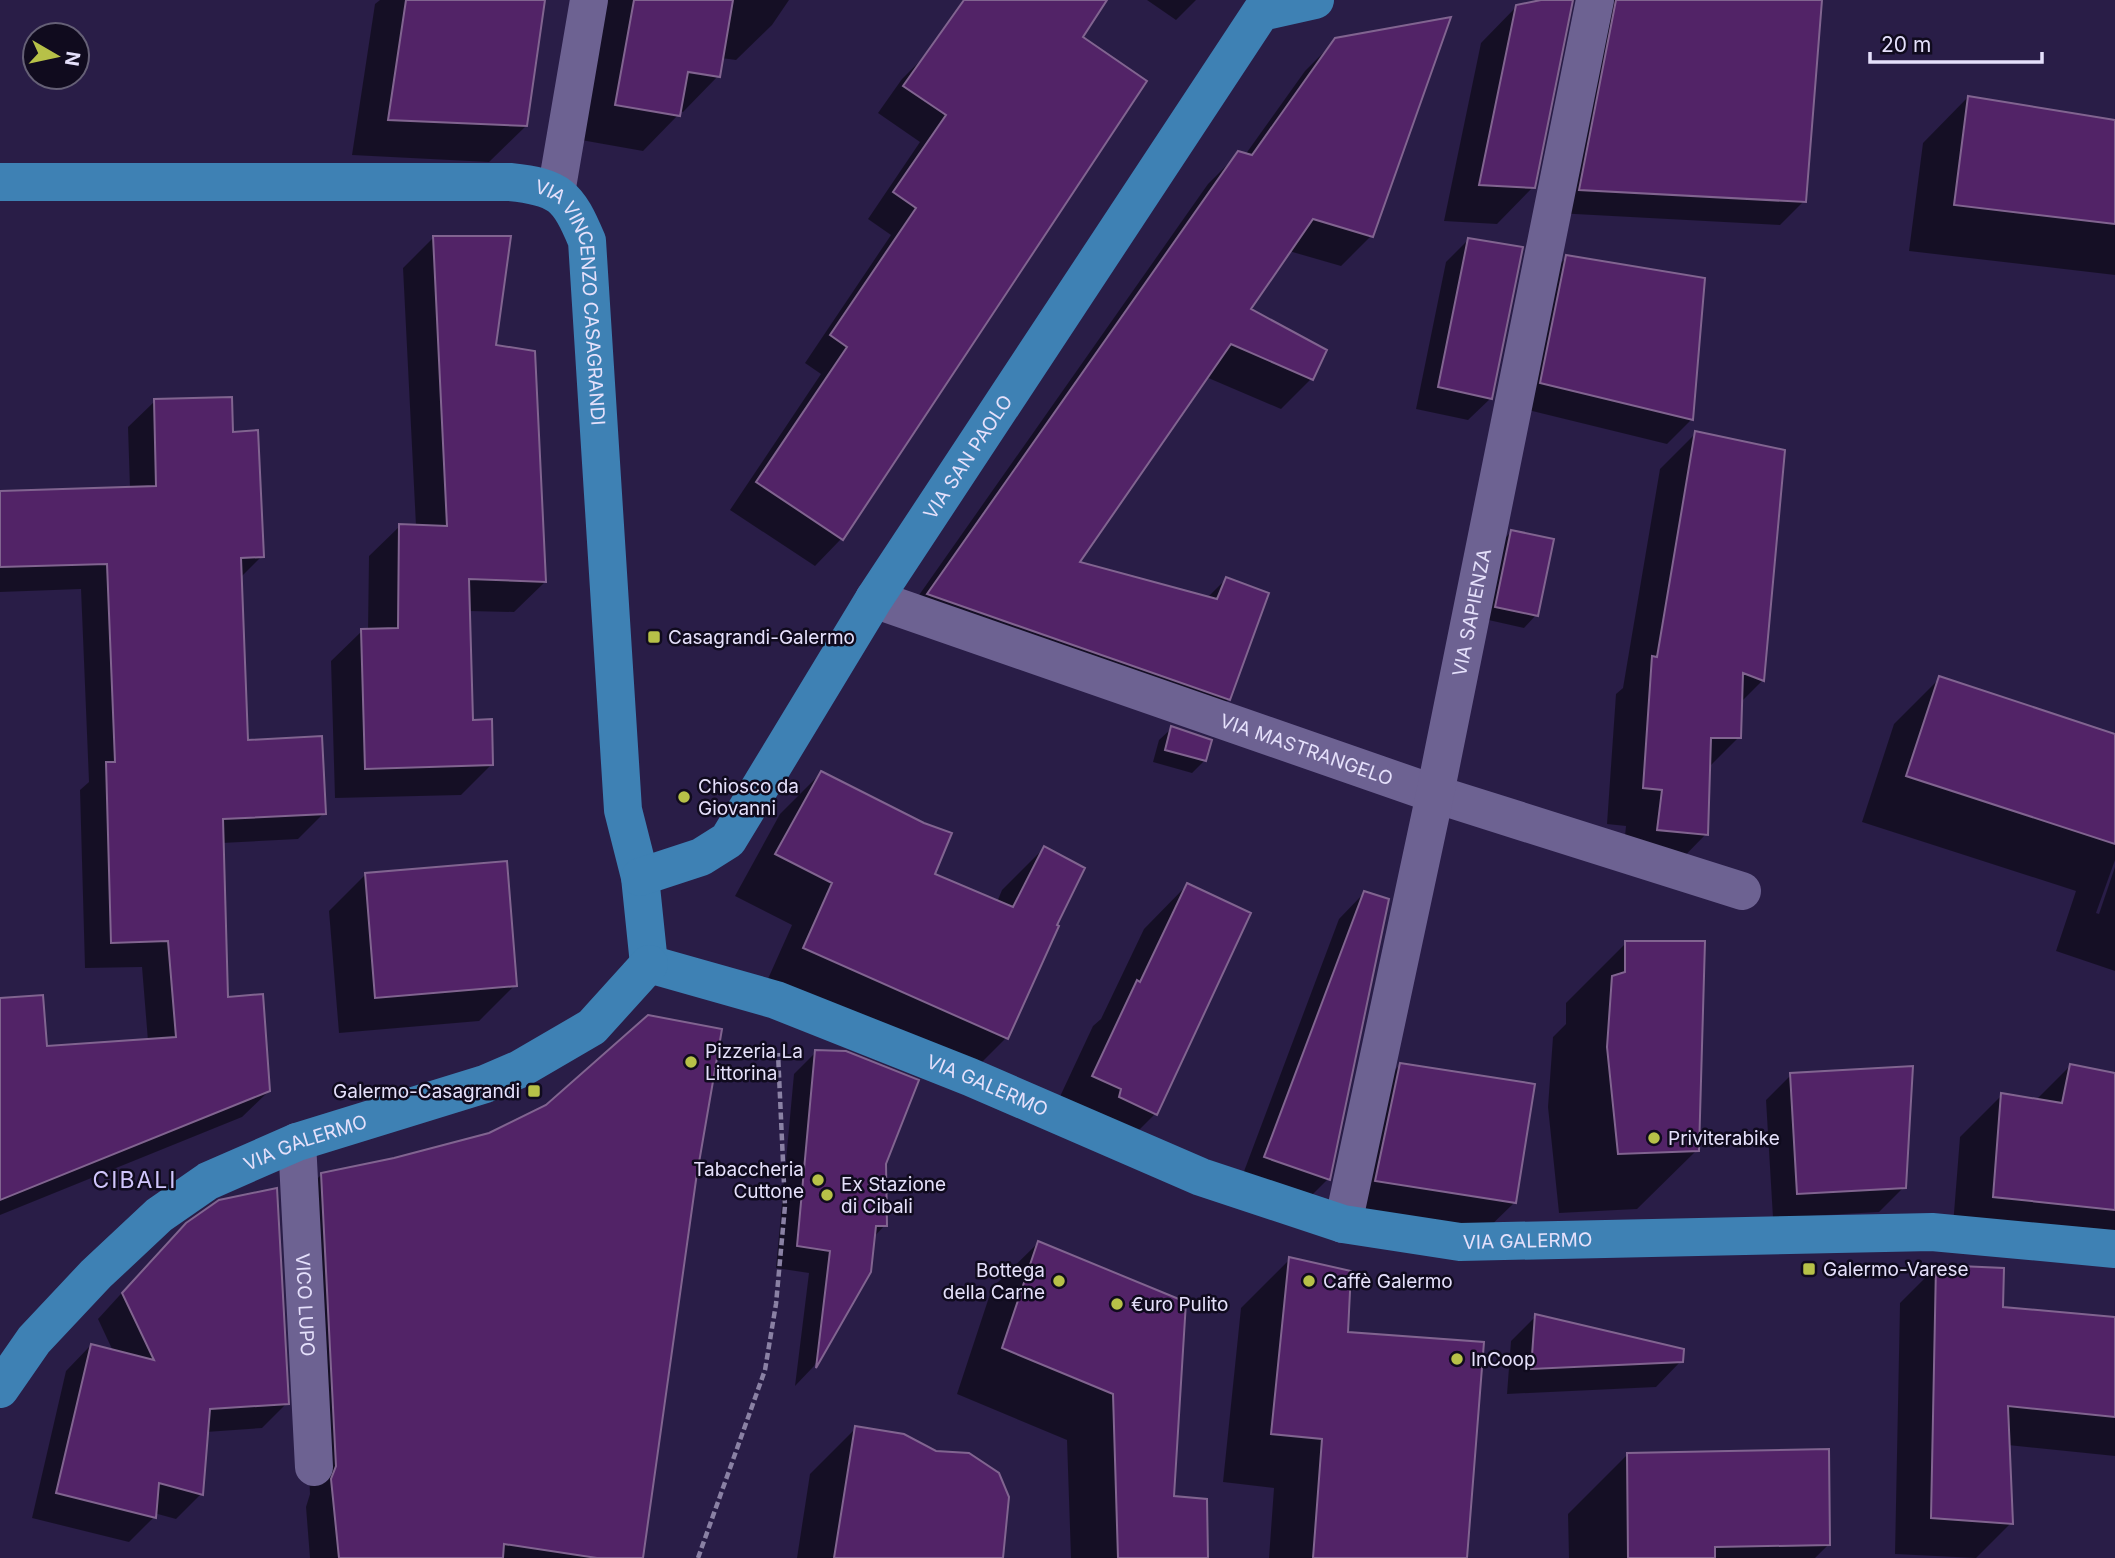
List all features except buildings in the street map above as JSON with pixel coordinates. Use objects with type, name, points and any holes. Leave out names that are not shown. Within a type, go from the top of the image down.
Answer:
[{"type":"main road","points":[[1265,6],[1315,0]]},
{"type":"main road","name":"VIA SAN PAOLO","points":[[640,877],[701,857],[728,840],[874,599],[1265,6]]},
{"type":"main road","name":"VIA VINCENZO CASAGRANDI","points":[[0,182],[510,182],[537,185],[556,193],[574,210],[587,241],[622,798],[640,877],[649,964]]},
{"type":"main road","name":"VIA GALERMO","points":[[0,1389],[17,1339],[96,1274],[159,1215],[208,1181],[297,1142],[485,1084],[520,1069],[592,1027],[649,964],[776,1000],[970,1077],[1201,1177],[1343,1224],[1460,1242],[1932,1232],[2115,1249]]},
{"type":"street","points":[[556,193],[589,0]]},
{"type":"street","name":"VIA SAPIENZA","points":[[1343,1224],[1435,794],[1595,0]]},
{"type":"street","name":"VIA MASTRANGELO","points":[[874,599],[1435,794],[1742,891]]},
{"type":"street","name":"VICO LUPO","points":[[297,1142],[314,1467]]},
{"type":"path","points":[[698,1558],[765,1370],[776,1304],[785,1206],[776,1000]]},
{"type":"place","name":"Casagrandi-Galermo","points":[[654,637]]},
{"type":"place","name":"Chiosco da Giovanni","points":[[684,797]]},
{"type":"place","name":"Pizzeria La Littorina","points":[[691,1062]]},
{"type":"place","name":"Galermo-Casagrandi","points":[[534,1091]]},
{"type":"place","name":"Priviterabike","points":[[1654,1138]]},
{"type":"place","name":"Tabaccheria Cuttone","points":[[818,1180]]},
{"type":"place","name":"Ex Stazione di Cibali","points":[[827,1195]]},
{"type":"place","name":"Galermo-Varese","points":[[1809,1269]]},
{"type":"place","name":"Bottega della Carne","points":[[1059,1281]]},
{"type":"place","name":"Caffè Galermo","points":[[1309,1281]]},
{"type":"place","name":"€uro Pulito","points":[[1117,1304]]},
{"type":"place","name":"InCoop","points":[[1457,1359]]},
{"type":"district","name":"CIBALI","points":[[135,1180]]}]
